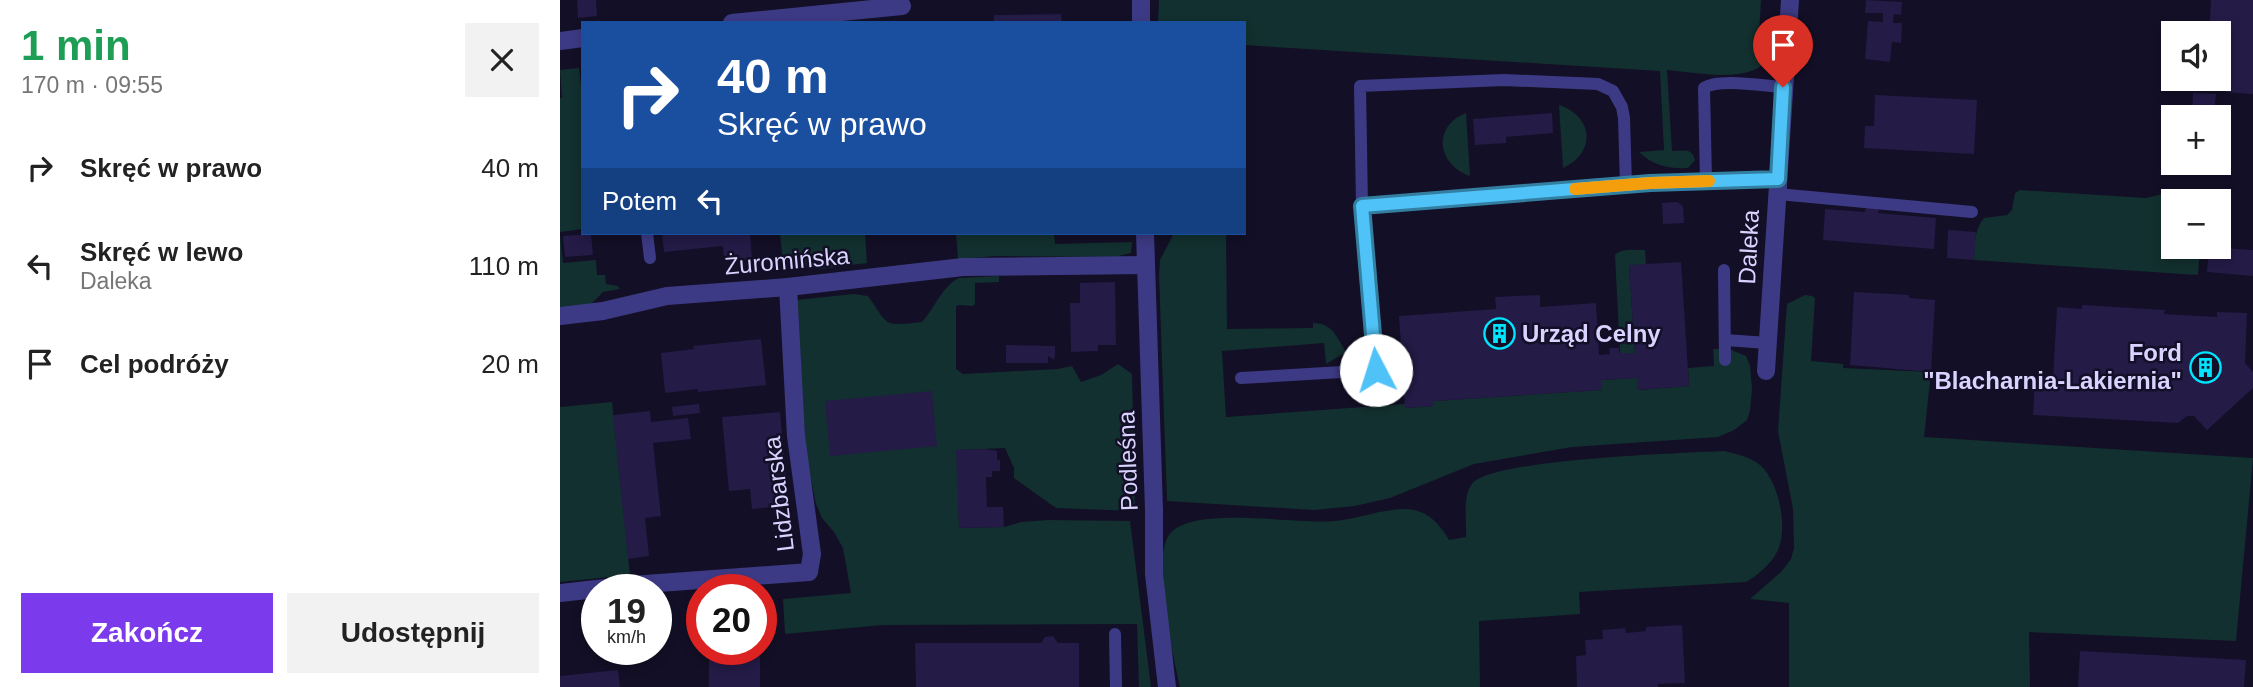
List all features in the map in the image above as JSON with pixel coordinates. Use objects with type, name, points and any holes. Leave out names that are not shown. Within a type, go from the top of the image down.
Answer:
[{"type":"street","points":[[1141,0],[1142,21]]},
{"type":"street","name":"Daleka","points":[[1766,370],[1790,0]]},
{"type":"street","points":[[752,21],[902,6]]},
{"type":"street","points":[[560,41],[581,38]]},
{"type":"street","name":"Podleśna","points":[[1145,235],[1154,574],[1167,687]]},
{"type":"street","name":"Żuromińska","points":[[560,316],[603,311],[667,296],[788,287],[963,267],[1146,265]]},
{"type":"street","name":"Lidzbarska","points":[[560,593],[809,572],[813,554],[796,436],[788,287]]},
{"type":"lane","points":[[1241,378],[1376,370],[1362,206],[1360,86],[1504,80],[1598,84],[1613,91],[1622,107],[1626,185]]},
{"type":"lane","points":[[1706,181],[1704,88],[1722,83],[1783,87]]},
{"type":"lane","points":[[1362,206],[1706,181],[1777,187],[1972,212]]},
{"type":"lane","points":[[647,235],[650,258]]},
{"type":"lane","points":[[1724,270],[1725,360]]},
{"type":"lane","points":[[1725,340],[1768,342]]},
{"type":"lane","points":[[1115,635],[1116,687]]},
{"type":"green space","points":[[1159,0],[1761,0],[1759,34],[1773,35],[1771,52],[1765,63],[1754,70],[1725,75],[1667,70],[1672,151],[1689,151],[1695,160],[1688,168],[1675,168],[1662,166],[1639,152],[1664,150],[1660,71],[1246,45],[1246,21],[1158,21]]},
{"type":"green space","points":[[579,68],[581,229],[560,232],[562,98],[560,70]]},
{"type":"green space","points":[[1559,105],[1579,117],[1587,135],[1582,153],[1563,168]]},
{"type":"green space","points":[[1466,113],[1470,176],[1451,163],[1445,155],[1443,145],[1448,127]]},
{"type":"green space","points":[[2020,190],[2146,198],[2161,194],[2161,259],[2199,259],[2198,275],[1974,260],[1978,228],[1984,218],[2007,215],[2012,210],[2015,193]]},
{"type":"green space","points":[[560,234],[563,263],[596,260],[597,275],[605,275],[606,284],[618,286],[620,289],[603,292],[588,307],[560,310]]},
{"type":"green space","points":[[780,235],[865,235],[867,263],[820,269],[783,264]]},
{"type":"green space","points":[[956,235],[1054,235],[1055,244],[1132,242],[1131,253],[1115,257],[997,256],[958,259]]},
{"type":"green space","points":[[1173,235],[1226,235],[1227,329],[1313,328],[1313,323],[1320,324],[1334,332],[1346,352],[1326,364],[1324,343],[1222,351],[1226,417],[1405,404],[1406,408],[1434,406],[1434,401],[1601,390],[1601,380],[1637,378],[1638,390],[1689,386],[1688,368],[1714,366],[1713,349],[1729,349],[1746,356],[1750,366],[1752,389],[1750,411],[1747,420],[1718,437],[1572,447],[1474,464],[1390,498],[1355,506],[1314,510],[1167,501],[1160,260]]},
{"type":"green space","points":[[1624,250],[1645,250],[1646,264],[1629,266],[1635,353],[1620,353],[1615,255]]},
{"type":"green space","points":[[999,276],[999,282],[975,283],[973,306],[956,307],[956,369],[963,374],[1072,366],[1081,382],[1101,375],[1118,364],[1132,374],[1135,511],[1056,508],[1014,478],[1014,468],[1005,448],[957,450],[959,528],[1004,527],[1021,522],[1048,520],[1130,521],[1151,687],[1139,687],[1137,624],[883,625],[785,634],[783,599],[851,593],[843,548],[822,518],[816,504],[806,454],[796,300],[854,294],[868,296],[888,322],[922,322],[953,281],[959,278]]},
{"type":"green space","points":[[1805,295],[1815,298],[1811,361],[1843,364],[1843,368],[1931,372],[1924,437],[2253,458],[2236,641],[2029,632],[2030,687],[1789,687],[1789,603],[1750,599],[1782,571],[1791,559],[1794,548],[1793,509],[1778,431],[1787,304]]},
{"type":"green space","points":[[612,402],[630,574],[581,574],[581,580],[560,582],[560,407]]},
{"type":"green space","points":[[1724,451],[1748,458],[1760,465],[1772,482],[1780,506],[1782,531],[1777,552],[1763,569],[1746,582],[1579,592],[1580,614],[1479,621],[1480,687],[1180,687],[1165,608],[1162,565],[1164,547],[1169,535],[1181,526],[1199,520],[1221,518],[1335,521],[1406,509],[1430,517],[1449,540],[1466,537],[1466,502],[1469,489],[1486,475],[1549,463]]},
{"type":"building","points":[[577,0],[596,0],[597,16],[578,18]]},
{"type":"building","points":[[1866,0],[1902,2],[1901,15],[1894,14],[1893,23],[1902,23],[1901,43],[1892,42],[1890,62],[1865,59],[1868,21],[1883,22],[1883,13],[1865,13]]},
{"type":"building","points":[[2211,0],[2253,0],[2253,94],[2225,92],[2231,91],[2231,21],[2210,21]]},
{"type":"building","points":[[1061,14],[1062,21],[994,21],[994,15]]},
{"type":"building","points":[[2193,93],[2216,94],[2215,105],[2192,105]]},
{"type":"building","points":[[1875,95],[1977,100],[1974,154],[1864,148],[1865,126],[1874,126]]},
{"type":"building","points":[[1552,113],[1553,133],[1506,137],[1506,143],[1475,145],[1473,119]]},
{"type":"building","points":[[1678,202],[1683,207],[1684,223],[1663,224],[1662,203]]},
{"type":"building","points":[[1866,205],[1879,206],[1878,213],[1936,218],[1934,249],[1823,240],[1825,209],[1865,212]]},
{"type":"building","points":[[1948,230],[1976,232],[1974,260],[1947,258]]},
{"type":"building","points":[[591,235],[593,255],[565,257],[563,236]]},
{"type":"building","points":[[662,235],[750,235],[752,259],[724,261],[723,246],[664,252]]},
{"type":"building","points":[[2231,248],[2253,250],[2253,276],[2207,272],[2208,259],[2231,259]]},
{"type":"building","name":"Urząd Celny","points":[[1681,262],[1689,386],[1637,390],[1637,378],[1601,380],[1602,390],[1434,401],[1434,406],[1405,408],[1399,316],[1496,309],[1495,297],[1540,295],[1540,307],[1596,303],[1599,355],[1610,354],[1609,348],[1619,348],[1619,353],[1635,353],[1629,265]]},
{"type":"building","points":[[1115,282],[1116,345],[1098,345],[1098,351],[1071,352],[1070,303],[1080,303],[1080,283]]},
{"type":"building","points":[[1854,292],[1909,295],[1909,298],[1935,300],[1931,372],[1850,365]]},
{"type":"building","points":[[2082,305],[2165,310],[2164,314],[2217,317],[2217,312],[2247,313],[2245,363],[2253,372],[2253,388],[2207,430],[2194,416],[2187,416],[2178,423],[2033,415],[2035,378],[2053,378],[2057,307],[2082,309]]},
{"type":"building","points":[[761,339],[766,385],[665,393],[661,353],[694,349],[693,346]]},
{"type":"building","points":[[1006,345],[1055,346],[1054,360],[1048,356],[1048,363],[1006,363]]},
{"type":"building","points":[[932,391],[937,446],[830,456],[825,401]]},
{"type":"building","points":[[699,404],[700,413],[673,416],[672,407]]},
{"type":"building","points":[[650,411],[651,422],[688,418],[691,439],[653,443],[661,516],[645,518],[649,556],[628,559],[613,415]]},
{"type":"building","points":[[780,412],[789,505],[752,509],[750,489],[729,491],[722,417]]},
{"type":"building","points":[[956,450],[997,451],[997,460],[1000,460],[1000,471],[992,471],[992,477],[986,477],[987,507],[1003,507],[1004,527],[959,528]]},
{"type":"building","points":[[1682,625],[1685,683],[1658,684],[1658,687],[1577,687],[1576,656],[1586,655],[1585,640],[1603,639],[1602,630],[1625,628],[1626,633],[1646,631],[1646,627]]},
{"type":"building","points":[[1053,636],[1058,643],[1079,643],[1079,687],[916,687],[915,643],[1041,643],[1045,637]]},
{"type":"building","points":[[2080,651],[2246,660],[2244,687],[2078,687]]},
{"type":"building","points":[[709,665],[760,665],[760,687],[709,687]]},
{"type":"building","points":[[618,670],[620,687],[560,687],[560,676]]},
{"type":"slow traffic","points":[[1575,189],[1709,181]]},
{"type":"place","name":"Urząd Celny","points":[[1499,334]]},
{"type":"place","name":"Ford \"Blacharnia-Lakiernia\"","points":[[2205,367]]},
{"type":"route","points":[[1376,370],[1362,206],[1650,183],[1778,179],[1783,87]]}]
